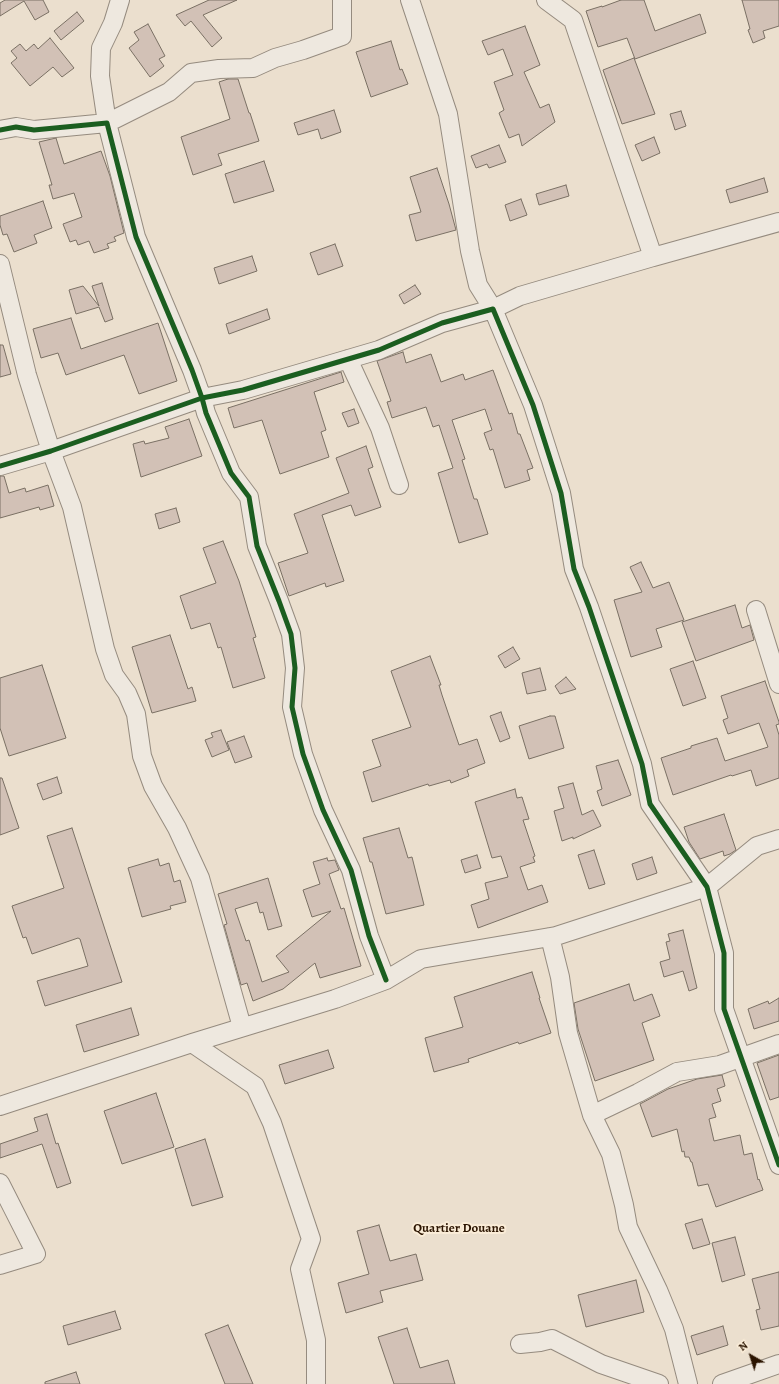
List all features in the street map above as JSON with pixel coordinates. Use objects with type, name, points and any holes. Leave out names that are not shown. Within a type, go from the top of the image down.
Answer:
[{"type":"street","points":[[120,0],[113,22],[101,48],[100,76],[107,123],[136,237],[192,370],[206,414],[231,473],[249,497],[257,546],[292,634],[295,668],[292,707],[303,754],[323,810],[351,870],[369,936],[386,980]]},
{"type":"street","points":[[0,130],[16,127],[34,130],[107,123],[169,92],[191,73],[219,69],[253,68],[275,58],[342,36],[342,0]]},
{"type":"street","points":[[410,0],[448,114],[470,251],[478,285],[493,309],[532,405],[561,493],[574,569],[589,607],[642,764],[650,804],[707,887],[724,953],[724,1009],[779,1165]]},
{"type":"street","points":[[546,0],[573,20],[653,257]]},
{"type":"street","points":[[0,466],[51,451],[202,398],[243,390],[275,379],[379,350],[442,323],[493,309],[520,296],[779,222]]},
{"type":"street","points":[[0,264],[27,374],[51,451],[72,507],[105,649],[114,675],[128,693],[136,714],[142,756],[153,786],[178,828],[200,878],[242,1027]]},
{"type":"street","points":[[348,359],[380,428],[400,485]]},
{"type":"street","points":[[756,610],[779,684]]},
{"type":"street","points":[[0,1106],[242,1027],[335,999],[386,980],[421,959],[550,937],[707,887],[757,846],[779,839]]},
{"type":"street","points":[[550,937],[560,977],[568,1033],[592,1115],[611,1154],[628,1227],[658,1290],[674,1329],[688,1384]]},
{"type":"street","points":[[192,1043],[255,1086],[272,1123],[311,1239],[300,1269],[316,1340],[316,1384]]},
{"type":"street","points":[[592,1115],[677,1072],[720,1065],[779,1044]]},
{"type":"street","points":[[0,1183],[36,1254],[0,1265]]},
{"type":"street","points":[[520,1344],[552,1339],[601,1364],[659,1384]]},
{"type":"street","points":[[722,1384],[779,1364]]},
{"type":"building","points":[[5,0],[43,0],[49,12],[35,20],[24,1],[0,16],[0,3]]},
{"type":"building","points":[[209,0],[237,0],[203,15],[222,38],[212,47],[191,21],[185,26],[176,15]]},
{"type":"building","points":[[621,0],[644,0],[655,31],[700,14],[706,33],[635,59],[627,38],[598,47],[586,11]]},
{"type":"building","points":[[742,0],[779,0],[779,26],[763,31],[765,38],[753,43],[748,30],[750,29]]},
{"type":"building","points":[[77,12],[84,21],[61,40],[54,31]]},
{"type":"building","points":[[148,24],[165,56],[159,59],[164,66],[150,77],[129,48],[139,40],[134,32]]},
{"type":"building","points":[[525,26],[540,65],[524,72],[540,108],[549,104],[555,122],[522,146],[519,134],[509,138],[499,113],[504,110],[494,82],[513,75],[503,49],[488,55],[482,41]]},
{"type":"building","points":[[50,38],[74,68],[62,77],[53,67],[30,86],[11,63],[17,58],[11,51],[20,44],[26,51],[34,44],[38,49]]},
{"type":"building","points":[[391,41],[400,70],[402,69],[408,84],[371,97],[356,52]]},
{"type":"building","points":[[634,58],[655,114],[622,124],[603,70]]},
{"type":"building","points":[[228,79],[238,79],[259,141],[218,154],[222,165],[193,175],[181,137],[230,119],[219,82]]},
{"type":"building","points":[[334,110],[341,132],[321,139],[318,129],[298,135],[294,123]]},
{"type":"building","points":[[681,111],[686,126],[675,130],[670,114]]},
{"type":"building","points":[[654,137],[660,153],[642,161],[635,145]]},
{"type":"building","points":[[56,138],[64,164],[101,151],[110,176],[124,233],[114,237],[116,241],[107,244],[109,248],[94,253],[89,241],[78,245],[76,240],[70,242],[63,224],[82,217],[74,193],[53,199],[49,185],[52,185],[39,142]]},
{"type":"building","points":[[499,145],[506,162],[489,168],[487,164],[476,168],[471,156]]},
{"type":"building","points":[[264,161],[274,191],[234,203],[225,174]]},
{"type":"building","points":[[437,168],[456,230],[416,241],[409,215],[421,212],[410,177]]},
{"type":"building","points":[[764,178],[768,192],[730,203],[726,190]]},
{"type":"building","points":[[566,185],[569,196],[539,205],[536,194]]},
{"type":"building","points":[[521,199],[527,215],[510,221],[505,205]]},
{"type":"building","points":[[43,201],[52,228],[34,235],[37,243],[14,252],[7,234],[3,235],[0,225],[0,216]]},
{"type":"building","points":[[335,244],[343,266],[318,275],[310,253]]},
{"type":"building","points":[[252,256],[257,271],[219,284],[214,268]]},
{"type":"building","points":[[102,283],[113,319],[105,322],[99,307],[76,314],[69,290],[83,286],[99,306],[92,286]]},
{"type":"building","points":[[415,285],[421,294],[404,304],[399,295]]},
{"type":"building","points":[[267,309],[270,319],[229,334],[226,324]]},
{"type":"building","points":[[71,318],[81,349],[158,323],[177,381],[139,394],[124,355],[66,375],[58,353],[41,358],[33,329]]},
{"type":"building","points":[[0,345],[3,345],[11,374],[0,377]]},
{"type":"building","points":[[403,352],[406,363],[431,354],[441,382],[463,374],[465,380],[493,370],[509,414],[512,413],[518,434],[520,434],[533,468],[527,470],[530,480],[505,488],[493,449],[490,450],[484,433],[492,430],[485,409],[452,420],[465,459],[462,460],[474,499],[477,499],[488,534],[459,543],[438,473],[453,468],[439,425],[433,427],[426,407],[392,418],[387,402],[391,401],[377,361]]},
{"type":"building","points":[[341,372],[344,382],[314,392],[326,430],[321,432],[329,457],[280,474],[262,420],[234,428],[228,408]]},
{"type":"building","points":[[354,409],[359,423],[348,427],[342,413]]},
{"type":"building","points":[[189,419],[202,456],[141,477],[133,444],[144,441],[145,444],[169,438],[165,427]]},
{"type":"building","points":[[366,446],[373,467],[368,469],[381,507],[355,516],[351,505],[322,515],[344,581],[326,587],[325,583],[289,596],[278,563],[308,553],[294,514],[349,493],[336,458]]},
{"type":"building","points":[[0,476],[4,476],[9,493],[25,488],[26,492],[48,485],[54,506],[40,510],[39,507],[0,518]]},
{"type":"building","points":[[176,508],[180,522],[159,529],[155,514]]},
{"type":"building","points":[[223,541],[239,581],[256,637],[253,638],[265,678],[233,688],[221,647],[218,648],[210,623],[191,629],[180,596],[216,583],[203,548]]},
{"type":"building","points":[[641,562],[653,588],[669,582],[684,620],[656,629],[662,647],[631,657],[614,600],[642,592],[630,567]]},
{"type":"building","points":[[735,605],[742,628],[750,625],[754,640],[696,661],[682,622]]},
{"type":"building","points":[[170,635],[188,689],[192,687],[196,701],[152,713],[132,647]]},
{"type":"building","points":[[513,647],[520,659],[505,668],[498,656]]},
{"type":"building","points":[[430,656],[441,685],[439,685],[459,745],[477,739],[485,763],[467,770],[469,776],[451,783],[450,780],[429,786],[428,784],[372,802],[363,772],[381,766],[372,740],[411,727],[391,671]]},
{"type":"building","points":[[693,661],[706,698],[683,706],[670,669]]},
{"type":"building","points":[[42,665],[66,738],[9,756],[0,728],[0,678]]},
{"type":"building","points":[[540,668],[546,690],[527,694],[522,673]]},
{"type":"building","points":[[566,677],[576,689],[560,694],[555,686]]},
{"type":"building","points":[[765,681],[779,722],[779,724],[776,725],[779,735],[779,778],[756,786],[751,770],[732,776],[731,775],[673,795],[661,758],[691,748],[691,746],[717,738],[725,761],[768,747],[759,723],[728,734],[723,720],[728,718],[721,696]]},
{"type":"building","points":[[501,712],[510,738],[500,742],[490,716]]},
{"type":"building","points":[[550,716],[555,716],[564,748],[529,759],[519,726]]},
{"type":"building","points":[[221,730],[229,750],[212,757],[205,740],[213,737],[211,733]]},
{"type":"building","points":[[244,736],[252,757],[235,763],[227,742]]},
{"type":"building","points":[[618,760],[631,795],[602,806],[597,791],[602,789],[596,766]]},
{"type":"building","points":[[57,777],[62,793],[43,800],[37,784]]},
{"type":"building","points":[[0,778],[2,778],[19,828],[0,835]]},
{"type":"building","points":[[573,783],[582,815],[593,810],[601,826],[573,839],[573,837],[562,841],[554,811],[564,808],[558,787]]},
{"type":"building","points":[[515,789],[517,798],[522,797],[529,819],[523,820],[535,856],[533,857],[535,862],[520,867],[528,890],[542,885],[548,902],[478,928],[471,905],[489,899],[485,883],[508,877],[501,856],[492,858],[475,802]]},
{"type":"building","points":[[724,814],[736,850],[724,856],[723,851],[700,859],[689,842],[684,827]]},
{"type":"building","points":[[72,828],[122,982],[45,1006],[37,981],[88,966],[80,939],[78,938],[32,954],[26,937],[23,938],[12,906],[64,888],[47,836]]},
{"type":"building","points":[[399,828],[408,858],[412,857],[424,905],[386,914],[372,862],[370,862],[363,838]]},
{"type":"building","points":[[594,850],[605,884],[589,889],[578,855]]},
{"type":"building","points":[[477,855],[481,868],[465,873],[461,860]]},
{"type":"building","points":[[652,857],[657,873],[637,880],[632,864]]},
{"type":"building","points":[[327,858],[328,861],[335,860],[339,870],[329,874],[341,909],[344,908],[361,966],[320,978],[315,963],[283,989],[253,1001],[247,983],[241,985],[224,925],[227,924],[218,894],[268,878],[282,926],[268,930],[263,912],[260,913],[257,902],[235,909],[246,941],[249,940],[262,982],[289,972],[276,956],[331,911],[312,917],[303,890],[320,884],[313,862]]},
{"type":"building","points":[[158,859],[160,866],[169,863],[174,882],[180,880],[186,902],[170,906],[171,909],[142,917],[128,868]]},
{"type":"building","points":[[683,930],[697,988],[689,991],[683,971],[664,977],[660,962],[670,959],[666,942],[670,941],[668,934]]},
{"type":"building","points":[[532,972],[551,1033],[519,1044],[518,1042],[468,1059],[469,1062],[434,1072],[425,1038],[463,1027],[454,997]]},
{"type":"building","points":[[629,984],[634,1001],[652,994],[660,1016],[642,1023],[654,1060],[595,1081],[578,1029],[574,1003]]},
{"type":"building","points":[[779,998],[779,1021],[754,1029],[748,1009],[768,1001],[769,1004]]},
{"type":"building","points":[[131,1008],[139,1035],[84,1052],[76,1025]]},
{"type":"building","points":[[328,1050],[334,1068],[285,1084],[279,1065]]},
{"type":"building","points":[[779,1055],[779,1097],[770,1100],[757,1063]]},
{"type":"building","points":[[722,1075],[725,1086],[717,1089],[721,1101],[712,1104],[716,1117],[709,1119],[714,1141],[740,1135],[744,1155],[752,1153],[758,1180],[759,1179],[763,1190],[716,1207],[708,1184],[698,1186],[692,1162],[689,1157],[685,1157],[684,1151],[682,1152],[677,1129],[652,1137],[640,1104],[668,1089],[697,1079]]},
{"type":"building","points":[[156,1093],[174,1147],[122,1164],[104,1111]]},
{"type":"building","points":[[47,1114],[56,1144],[58,1143],[71,1183],[57,1188],[42,1144],[0,1158],[0,1144],[38,1131],[34,1118]]},
{"type":"building","points":[[205,1139],[223,1197],[192,1206],[175,1149]]},
{"type":"building","points":[[702,1219],[710,1244],[693,1249],[685,1224]]},
{"type":"building","points":[[379,1225],[390,1261],[416,1254],[423,1280],[380,1291],[383,1302],[346,1313],[338,1283],[369,1274],[357,1231]]},
{"type":"building","points":[[735,1237],[745,1275],[722,1282],[712,1243]]},
{"type":"building","points":[[779,1272],[779,1326],[761,1330],[756,1310],[760,1309],[752,1279]]},
{"type":"building","points":[[636,1280],[644,1312],[586,1327],[578,1295]]},
{"type":"building","points":[[115,1311],[121,1329],[68,1345],[63,1326]]},
{"type":"building","points":[[228,1325],[253,1384],[225,1384],[205,1334]]},
{"type":"building","points":[[723,1326],[728,1345],[697,1355],[691,1336]]},
{"type":"building","points":[[407,1328],[420,1368],[448,1360],[455,1384],[394,1384],[378,1337]]},
{"type":"building","points":[[76,1372],[80,1384],[45,1384],[45,1382]]},
{"type":"cycle path","points":[[0,130],[16,127],[34,130],[107,123],[136,237],[192,370],[206,413],[231,473],[249,497],[257,546],[291,634],[295,668],[292,707],[303,754],[323,810],[351,870],[369,936],[386,980]]},
{"type":"cycle path","points":[[0,466],[51,451],[202,398],[243,390],[379,350],[442,323],[493,309],[533,405],[561,493],[574,569],[589,607],[642,764],[650,804],[707,887],[724,953],[724,1009],[779,1165]]},
{"type":"district","name":"Quartier Douane","points":[[459,1229]]}]
